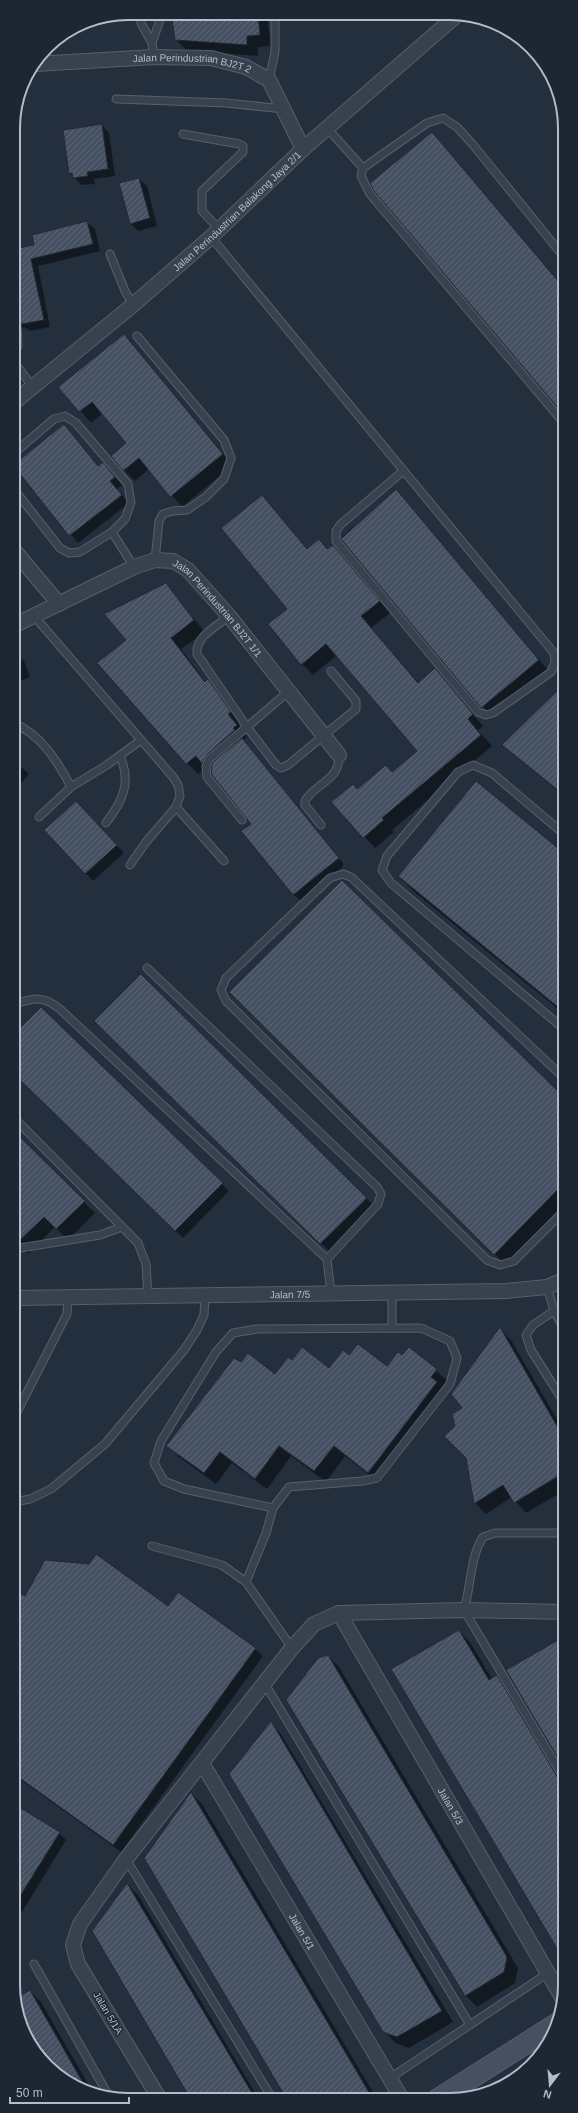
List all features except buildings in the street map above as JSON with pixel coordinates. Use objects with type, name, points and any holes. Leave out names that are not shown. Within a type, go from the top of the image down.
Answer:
[{"type":"street","name":"Jalan Perindustrian Balakong Jaya 2/1","points":[[20,397],[133,305],[215,233],[326,128],[451,20]]},
{"type":"street","name":"Jalan Perindustrian BJ2T 2","points":[[41,64],[154,57],[211,58],[246,67],[269,80]]},
{"type":"street","points":[[269,80],[303,149]]},
{"type":"street","points":[[20,557],[59,604]]},
{"type":"street","name":"Jalan Perindustrian BJ2T 1/1","points":[[20,623],[134,568],[155,560],[173,561],[188,570],[229,616],[339,755]]},
{"type":"street","name":"Jalan 7/5","points":[[20,1298],[506,1291],[547,1286],[558,1282]]},
{"type":"street","points":[[339,1613],[464,1610],[558,1612]]},
{"type":"street","name":"Jalan 5/1A","points":[[156,2093],[78,1964],[72,1945],[80,1924],[126,1859],[292,1648],[314,1624],[339,1613]]},
{"type":"street","name":"Jalan 5/3","points":[[339,1613],[558,1991]]},
{"type":"street","name":"Jalan 5/1","points":[[202,1763],[399,2093]]},
{"type":"street","points":[[447,2093],[549,2029]]},
{"type":"lane","points":[[141,20],[152,43],[154,57]]},
{"type":"lane","points":[[152,43],[160,20]]},
{"type":"lane","points":[[269,80],[275,52],[275,20]]},
{"type":"lane","points":[[116,99],[226,103],[284,109]]},
{"type":"lane","points":[[558,250],[474,146],[457,127],[443,118],[427,123],[362,168],[361,176],[370,194],[558,416]]},
{"type":"lane","points":[[326,128],[362,168]]},
{"type":"lane","points":[[182,134],[243,146],[243,152],[202,191],[200,201],[202,211],[215,233],[403,471],[554,654],[554,662],[551,672],[493,713],[486,715],[478,712],[336,541],[336,531],[340,525],[403,471]]},
{"type":"lane","points":[[110,254],[125,291],[133,305]]},
{"type":"lane","points":[[137,336],[224,440],[231,458],[224,479],[206,497],[186,510],[163,514],[159,521],[155,560]]},
{"type":"lane","points":[[20,369],[33,387]]},
{"type":"lane","points":[[20,448],[54,419],[65,416],[76,423],[128,484],[131,502],[125,519],[112,532],[80,552],[69,553],[60,548],[20,497]]},
{"type":"lane","points":[[112,532],[134,568]]},
{"type":"lane","points":[[34,616],[173,776],[178,785],[180,796],[176,807],[146,842],[130,865]]},
{"type":"lane","points":[[229,616],[199,640],[196,646],[197,654],[247,727],[276,765],[281,768],[288,765],[324,737],[356,709],[356,701],[331,671]]},
{"type":"lane","points":[[242,820],[207,777],[206,767],[209,760],[289,691]]},
{"type":"lane","points":[[20,726],[42,744],[61,767],[71,787]]},
{"type":"lane","points":[[39,817],[71,787],[120,756],[141,740]]},
{"type":"lane","points":[[322,825],[305,805],[305,801],[335,773],[339,765],[339,755]]},
{"type":"lane","points":[[106,823],[120,805],[125,784],[126,768],[120,756]]},
{"type":"lane","points":[[558,829],[492,773],[473,766],[458,772],[386,856],[382,870],[396,888],[558,1024]]},
{"type":"lane","points":[[176,807],[224,862]]},
{"type":"lane","points":[[558,1072],[352,877],[343,874],[330,878],[226,978],[221,990],[226,1001],[486,1260],[500,1265],[514,1261],[558,1218]]},
{"type":"lane","points":[[147,968],[377,1187],[381,1194],[378,1204],[327,1259]]},
{"type":"lane","points":[[20,1003],[42,998],[53,1002],[327,1259],[331,1293]]},
{"type":"lane","points":[[20,1124],[138,1243],[146,1264],[148,1296]]},
{"type":"lane","points":[[20,1248],[100,1235],[122,1228]]},
{"type":"lane","points":[[547,1286],[554,1311],[558,1318]]},
{"type":"lane","points":[[392,1292],[392,1328]]},
{"type":"lane","points":[[20,1501],[30,1500],[51,1489],[105,1444],[184,1350],[197,1330],[204,1315],[205,1295]]},
{"type":"lane","points":[[20,1406],[67,1314],[68,1298]]},
{"type":"lane","points":[[554,1311],[532,1325],[526,1335],[531,1350],[558,1394]]},
{"type":"lane","points":[[246,1582],[266,1533],[273,1508],[288,1487],[362,1481],[377,1478],[450,1384],[457,1358],[450,1341],[421,1328],[257,1329],[233,1333],[216,1352],[160,1441],[154,1463],[164,1481],[184,1489],[273,1508]]},
{"type":"lane","points":[[558,1533],[495,1533],[483,1537],[478,1545],[469,1595],[464,1610],[558,1768]]},
{"type":"lane","points":[[152,1546],[222,1565],[246,1582],[292,1648]]},
{"type":"lane","points":[[265,1684],[470,2025]]},
{"type":"lane","points":[[126,1859],[269,2093]]},
{"type":"lane","points":[[34,1964],[106,2091]]},
{"type":"lane","points":[[390,2078],[548,1973]]}]
